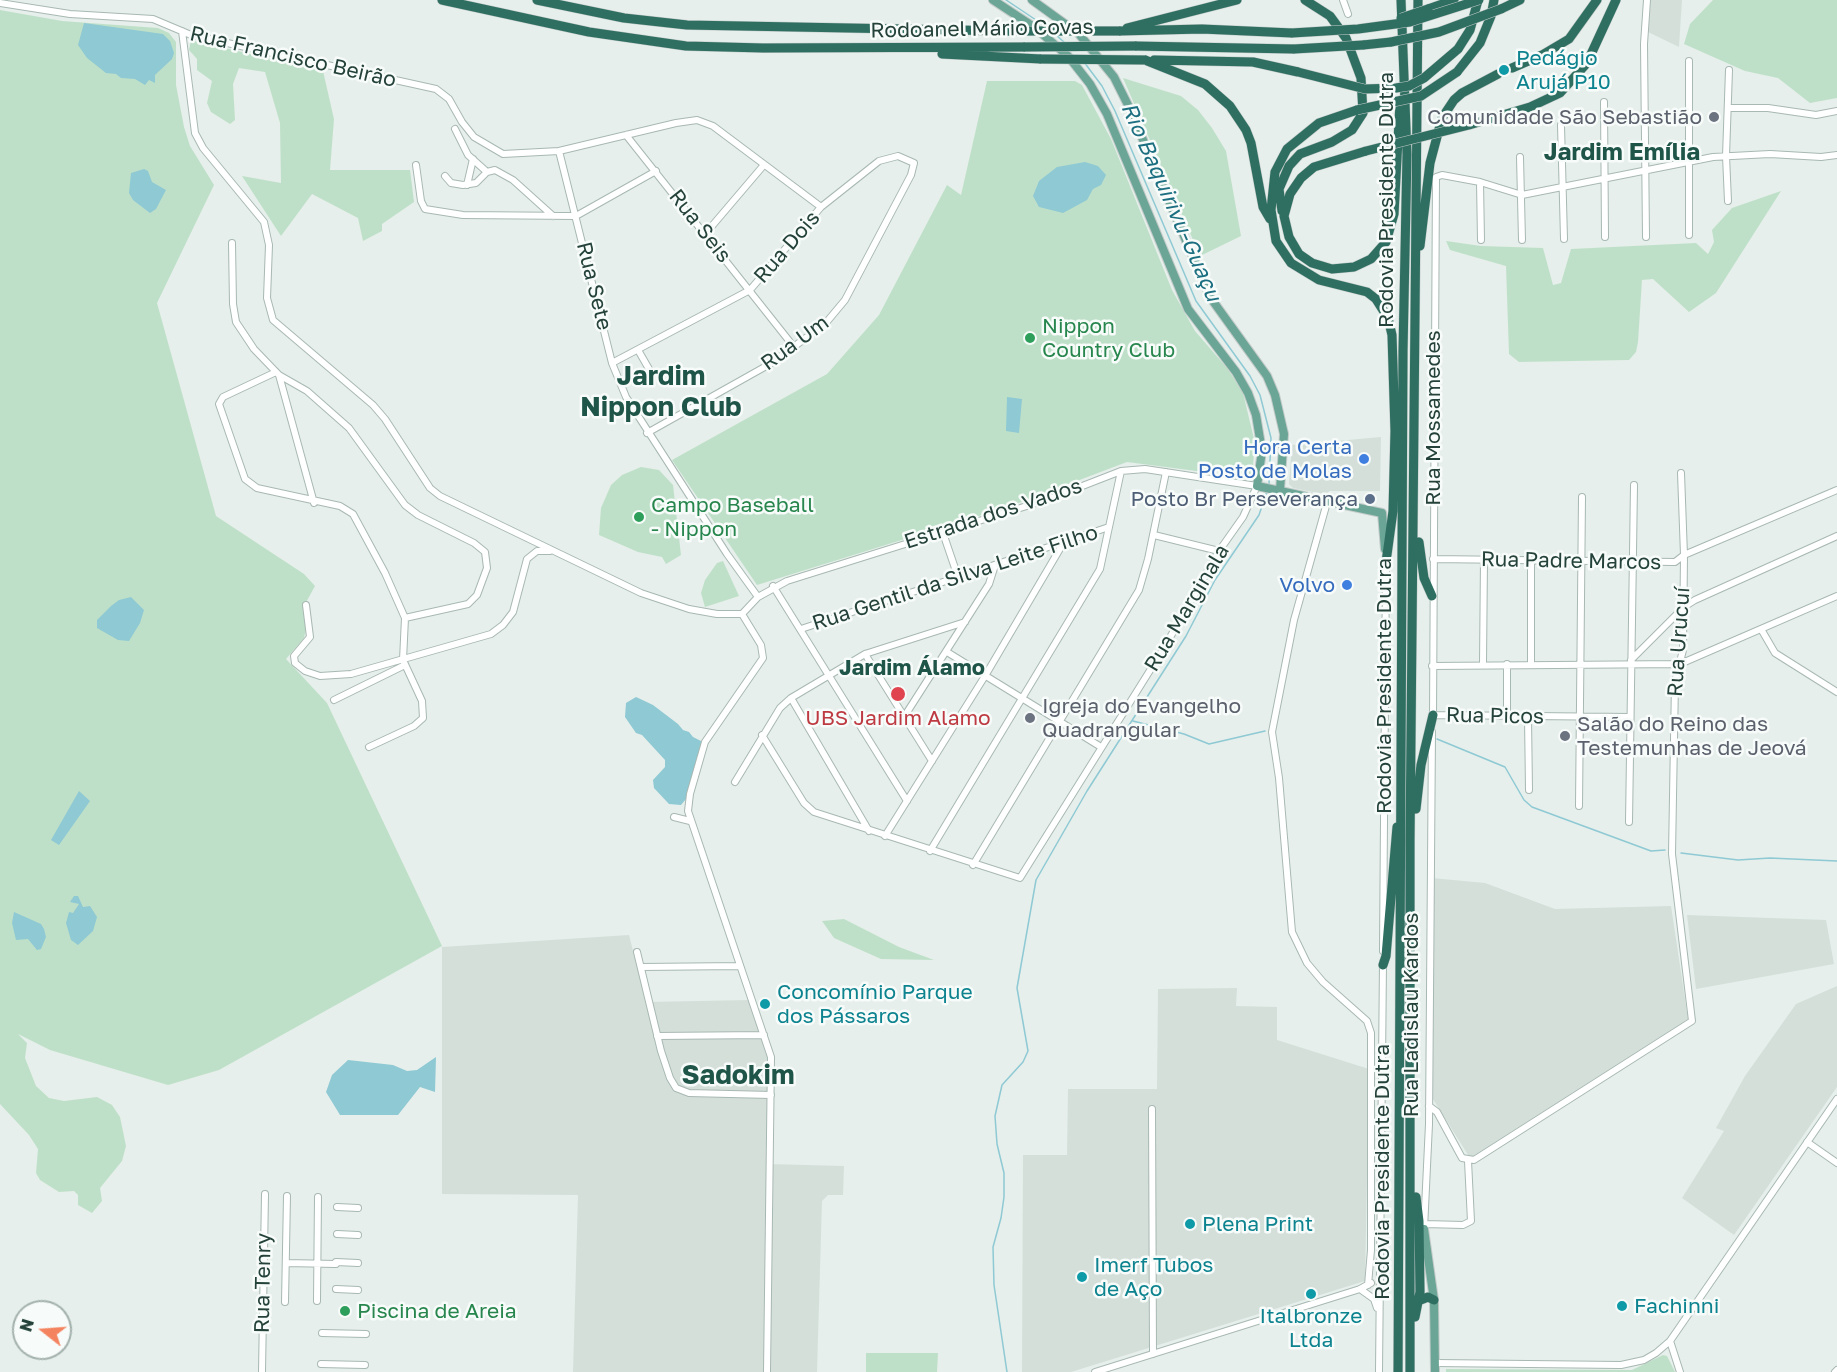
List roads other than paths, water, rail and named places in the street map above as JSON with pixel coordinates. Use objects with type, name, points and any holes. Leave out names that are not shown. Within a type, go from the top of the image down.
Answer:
[{"type":"highway","name":"Rodoanel Mário Covas","points":[[442,0],[589,32],[653,42],[721,47],[913,49],[1135,46],[1335,48],[1407,40],[1470,22],[1520,0]]},
{"type":"highway","name":"Rodoanel Mário Covas","points":[[537,0],[624,18],[698,26],[1010,31],[1202,29],[1292,33],[1410,22],[1478,0]]},
{"type":"highway","points":[[1119,31],[1143,22],[1237,0]]},
{"type":"highway","points":[[1305,0],[1330,16],[1346,38],[1361,78],[1363,113],[1352,130],[1332,142],[1300,154],[1289,166],[1279,189],[1280,208],[1295,249],[1304,258],[1323,267],[1344,269],[1363,264],[1386,242],[1394,214],[1404,48]]},
{"type":"highway","name":"Rodovia Presidente Dutra","points":[[1398,1372],[1403,351],[1407,154],[1401,0]]},
{"type":"highway","name":"Rodovia Presidente Dutra","points":[[1410,1372],[1410,841],[1418,0]]},
{"type":"highway","points":[[1388,25],[1454,0]]},
{"type":"highway","points":[[913,49],[937,54],[1041,59],[1253,62],[1365,89],[1396,88],[1409,86],[1424,78],[1458,49],[1470,30],[1478,0]]},
{"type":"highway","points":[[1386,562],[1393,511],[1395,431],[1392,335],[1383,308],[1367,292],[1319,280],[1298,270],[1283,254],[1276,241],[1272,223],[1272,185],[1281,160],[1295,141],[1308,130],[1330,118],[1421,96],[1457,72],[1480,43],[1491,16],[1494,0]]},
{"type":"highway","points":[[1512,68],[1542,55],[1569,39],[1597,0]]},
{"type":"highway","points":[[1284,216],[1290,194],[1307,171],[1366,151],[1530,107],[1560,93],[1587,63],[1616,0]]},
{"type":"highway","points":[[1145,60],[1204,84],[1230,106],[1251,143],[1263,207],[1272,223]]},
{"type":"highway","points":[[1416,266],[1423,233],[1430,163],[1442,118],[1454,100],[1462,93],[1498,74]]},
{"type":"highway","points":[[1415,495],[1419,508],[1420,556],[1432,596]]},
{"type":"highway","points":[[1410,841],[1421,765],[1432,715]]},
{"type":"highway","points":[[1383,965],[1386,956],[1394,846],[1401,804]]},
{"type":"highway","points":[[1410,1347],[1418,1301],[1418,1209],[1411,1168]]},
{"type":"highway","points":[[1418,1209],[1425,1227]]},
{"type":"highway","points":[[1418,1301],[1428,1297],[1434,1300]]},
{"type":"main road","points":[[993,0],[1034,27],[1068,56],[1090,84],[1107,114],[1185,302],[1197,323],[1236,372],[1248,393],[1256,415],[1262,451],[1261,486],[1328,499],[1382,513],[1386,562]]},
{"type":"main road","points":[[1032,0],[1079,34],[1114,77],[1129,107],[1209,297],[1267,376],[1275,396],[1284,434],[1278,490]]},
{"type":"main road","points":[[1425,1227],[1425,1283],[1432,1289],[1434,1300],[1435,1368]]},
{"type":"street","points":[[1343,0],[1348,14]]},
{"type":"street","points":[[1646,237],[1644,44],[1647,0]]},
{"type":"street","name":"Rua Francisco Beirão","points":[[0,3],[59,13],[153,19],[182,31],[436,90],[449,99],[467,131],[498,152],[510,155],[559,151],[697,120],[713,126],[763,166],[821,207]]},
{"type":"street","points":[[182,31],[195,133],[203,148],[264,222],[268,245],[267,298],[273,320],[373,405],[385,419],[430,488],[440,496],[553,551],[668,603],[702,612],[742,614],[761,645],[763,658],[705,742],[690,794],[690,821],[771,1057],[767,1372]]},
{"type":"street","points":[[1689,61],[1687,162],[1689,235]]},
{"type":"street","points":[[1728,201],[1726,156],[1729,70]]},
{"type":"street","points":[[1604,102],[1605,237]]},
{"type":"street","points":[[1728,108],[1768,108],[1816,115],[1837,111]]},
{"type":"street","points":[[1561,125],[1564,239]]},
{"type":"street","points":[[455,129],[473,159],[487,172]]},
{"type":"street","name":"Rua Seis","points":[[626,135],[706,233],[794,347]]},
{"type":"street","name":"Rua Sete","points":[[559,151],[612,363],[626,397],[647,433],[758,597]]},
{"type":"street","points":[[1481,240],[1480,182],[1521,195],[1726,156],[1770,154],[1821,157],[1837,155]]},
{"type":"street","name":"Rua Dois","points":[[612,363],[750,290],[821,207],[885,158],[898,156],[911,161],[915,166],[912,175]]},
{"type":"street","points":[[1520,157],[1522,240]]},
{"type":"street","points":[[467,185],[473,159]]},
{"type":"street","points":[[416,165],[421,201],[425,209],[463,215],[576,216],[656,171]]},
{"type":"street","points":[[706,233],[763,166]]},
{"type":"street","points":[[446,176],[451,183],[467,185],[476,183],[487,172],[495,170],[513,180],[554,216]]},
{"type":"street","name":"Rua Um","points":[[647,433],[770,364],[825,324],[842,306],[912,175]]},
{"type":"street","name":"Rua Mossamedes","points":[[1432,666],[1435,180],[1442,175],[1480,182]]},
{"type":"street","points":[[232,243],[233,304],[236,322],[254,350],[277,374],[307,391],[349,428],[405,505],[418,515],[474,543],[485,552],[487,568],[477,595],[468,604],[405,618]]},
{"type":"street","points":[[638,350],[649,369]]},
{"type":"street","points":[[277,374],[223,397],[219,404],[245,480],[249,484],[314,503],[340,506],[353,514],[385,573],[405,618],[404,662],[422,700],[423,718],[414,726],[369,747]]},
{"type":"street","points":[[277,374],[314,503]]},
{"type":"street","name":"Estrada dos Vados","points":[[742,614],[758,597],[773,586],[1049,499],[1121,471],[1166,472],[1261,486]]},
{"type":"street","points":[[930,851],[1100,569],[1121,471]]},
{"type":"street","points":[[762,735],[809,808],[869,831],[973,865],[1139,590],[1154,534],[1166,472]]},
{"type":"street","name":"Rua Urucuí","points":[[1468,1161],[1476,1159],[1690,1024],[1693,1015],[1672,847],[1675,682],[1683,650],[1684,555],[1681,473]]},
{"type":"street","points":[[1629,822],[1634,485]]},
{"type":"street","name":"Rua Marginala","points":[[973,865],[1015,878],[1022,877],[1174,631],[1219,550],[1244,517],[1261,486]]},
{"type":"street","name":"Rua Padre Marcos","points":[[1433,560],[1675,562],[1684,555],[1836,491]]},
{"type":"street","points":[[1579,806],[1582,497]]},
{"type":"street","points":[[1328,499],[1294,620],[1272,732],[1279,778],[1292,932],[1307,963],[1323,982],[1364,1017],[1371,1033],[1371,1250],[1368,1285]]},
{"type":"street","name":"Rua Gentil da Silva Leite Filho","points":[[801,629],[1109,527]]},
{"type":"street","points":[[943,533],[958,577]]},
{"type":"street","points":[[1154,534],[1219,550]]},
{"type":"street","points":[[1631,663],[1684,607],[1836,538]]},
{"type":"street","points":[[885,836],[985,676],[1064,542]]},
{"type":"street","points":[[306,605],[310,636],[294,660],[300,669],[320,676],[336,676],[404,662],[475,641],[497,630],[513,612],[527,559],[537,551],[553,551]]},
{"type":"street","points":[[1483,664],[1484,560]]},
{"type":"street","points":[[1531,664],[1532,560]]},
{"type":"street","points":[[1379,1372],[1386,562]]},
{"type":"street","points":[[904,717],[989,584],[995,564]]},
{"type":"street","points":[[773,586],[907,801]]},
{"type":"street","points":[[1432,666],[1680,664],[1837,596]]},
{"type":"street","points":[[735,782],[740,768],[780,708],[791,698],[865,654],[965,622]]},
{"type":"street","points":[[1761,629],[1775,653],[1837,692]]},
{"type":"street","points":[[947,652],[1101,747]]},
{"type":"street","points":[[865,654],[932,761]]},
{"type":"street","points":[[334,700],[404,662]]},
{"type":"street","points":[[1507,664],[1507,718]]},
{"type":"street","name":"Rua Ladislau Kardos","points":[[1425,1227],[1429,1124],[1432,666]]},
{"type":"street","points":[[791,698],[869,831]]},
{"type":"street","name":"Rua Picos","points":[[1432,715],[1507,718],[1630,717]]},
{"type":"street","points":[[1528,718],[1529,790]]},
{"type":"street","points":[[674,817],[690,821]]},
{"type":"street","points":[[637,952],[657,1036],[670,1078],[679,1091],[771,1095]]},
{"type":"street","points":[[641,967],[740,966]]},
{"type":"street","points":[[657,1036],[764,1035]]},
{"type":"street","points":[[1435,1368],[1621,1365],[1644,1360],[1670,1341],[1837,1099]]},
{"type":"street","points":[[1425,1227],[1463,1225],[1471,1221],[1468,1161],[1461,1156],[1437,1112],[1429,1106]]},
{"type":"street","points":[[1152,1109],[1153,1354]]},
{"type":"street","points":[[1429,1124],[1445,1128]]},
{"type":"street","points":[[1807,1142],[1837,1163]]},
{"type":"street","name":"Rua Tenry","points":[[262,1372],[265,1194]]},
{"type":"street","points":[[285,1302],[287,1196]]},
{"type":"street","points":[[317,1301],[318,1197]]},
{"type":"street","points":[[337,1207],[358,1208]]},
{"type":"street","points":[[337,1234],[358,1235]]},
{"type":"street","points":[[286,1263],[358,1263]]},
{"type":"street","points":[[1095,1372],[1360,1289],[1380,1274]]},
{"type":"street","points":[[336,1289],[358,1290]]},
{"type":"street","points":[[1360,1289],[1374,1299],[1379,1311]]},
{"type":"street","points":[[322,1333],[366,1334]]},
{"type":"street","points":[[1670,1341],[1680,1372]]},
{"type":"street","points":[[321,1364],[365,1365]]},
{"type":"water","points":[[84,23],[163,34],[170,41],[174,53],[172,59],[155,75],[155,83],[149,80],[145,85],[135,79],[121,78],[116,74],[106,73],[87,58],[78,45]]},
{"type":"water","points":[[1085,162],[1098,166],[1106,175],[1101,185],[1093,189],[1087,200],[1063,213],[1039,207],[1033,196],[1039,181],[1057,167]]},
{"type":"water","points":[[144,169],[148,171],[152,182],[166,190],[156,209],[150,213],[133,200],[129,193],[131,173]]},
{"type":"water","points":[[1007,397],[1022,399],[1019,433],[1006,431]]},
{"type":"water","points":[[131,597],[144,610],[140,623],[129,641],[118,640],[97,628],[97,620],[111,606],[119,600]]},
{"type":"water","points":[[636,697],[653,705],[683,730],[703,742],[686,799],[681,805],[669,804],[654,788],[653,780],[665,767],[665,760],[642,735],[636,733],[625,717],[626,703]]},
{"type":"water","points":[[79,791],[90,801],[59,845],[51,840]]},
{"type":"water","points":[[74,896],[78,896],[83,907],[90,906],[97,917],[93,931],[78,945],[71,940],[66,923],[69,912],[73,913],[79,904],[70,902]]},
{"type":"water","points":[[14,912],[41,924],[46,937],[41,949],[37,950],[28,939],[16,940],[12,923]]},
{"type":"water","points":[[436,1057],[435,1092],[420,1087],[398,1115],[340,1115],[326,1092],[332,1075],[348,1060],[393,1065],[407,1071],[417,1070]]},
{"type":"waterway","name":"Rio Baquirivu-Guaçu","points":[[1006,0],[1045,26]]},
{"type":"waterway","name":"Rio Baquirivu-Guaçu","points":[[1056,35],[1064,42]]},
{"type":"waterway","name":"Rio Baquirivu-Guaçu","points":[[1084,62],[1102,86],[1115,111],[1196,301],[1250,376],[1260,395],[1271,438],[1269,484]]},
{"type":"waterway","name":"Rio Baquirivu-Guaçu","points":[[1007,1372],[994,1285],[993,1247],[1004,1197],[1004,1173],[997,1144],[995,1116],[1002,1085],[1023,1062],[1028,1051],[1017,988],[1036,880],[1087,791],[1186,636],[1215,580],[1259,515],[1267,491]]},
{"type":"waterway","points":[[1133,721],[1184,734],[1209,744],[1265,731]]},
{"type":"waterway","points":[[1437,739],[1505,767],[1524,800],[1532,807],[1651,851],[1665,850]]},
{"type":"waterway","points":[[1681,853],[1738,860],[1770,858],[1837,861]]},
{"type":"place","name":"Pedágio Arujá P10","points":[[1504,70]]},
{"type":"place","name":"Comunidade São Sebastião","points":[[1714,117]]},
{"type":"place","name":"Nippon Country Club","points":[[1030,338]]},
{"type":"place","name":"Hora Certa Posto de Molas","points":[[1364,459]]},
{"type":"place","name":"Posto Br Perseverança","points":[[1370,499]]},
{"type":"place","name":"Campo Baseball - Nippon","points":[[639,517]]},
{"type":"place","name":"Volvo","points":[[1347,585]]},
{"type":"place","name":"UBS Jardim Alamo","points":[[898,694]]},
{"type":"place","name":"Igreja do Evangelho Quadrangular","points":[[1030,718]]},
{"type":"place","name":"Salão do Reino das Testemunhas de Jeová","points":[[1565,736]]},
{"type":"place","name":"Concomínio Parque dos Pássaros","points":[[765,1004]]},
{"type":"place","name":"Plena Print","points":[[1190,1224]]},
{"type":"place","name":"Imerf Tubos de Aço","points":[[1082,1277]]},
{"type":"place","name":"Italbronze Ltda","points":[[1311,1294]]},
{"type":"place","name":"Fachinni","points":[[1622,1306]]},
{"type":"place","name":"Piscina de Areia","points":[[345,1311]]},
{"type":"district","name":"Jardim Emília","points":[[1622,152]]},
{"type":"district","name":"Jardim Nippon Club","points":[[661,392]]},
{"type":"district","name":"Jardim Álamo","points":[[912,668]]},
{"type":"district","name":"Sadokim","points":[[738,1075]]}]
